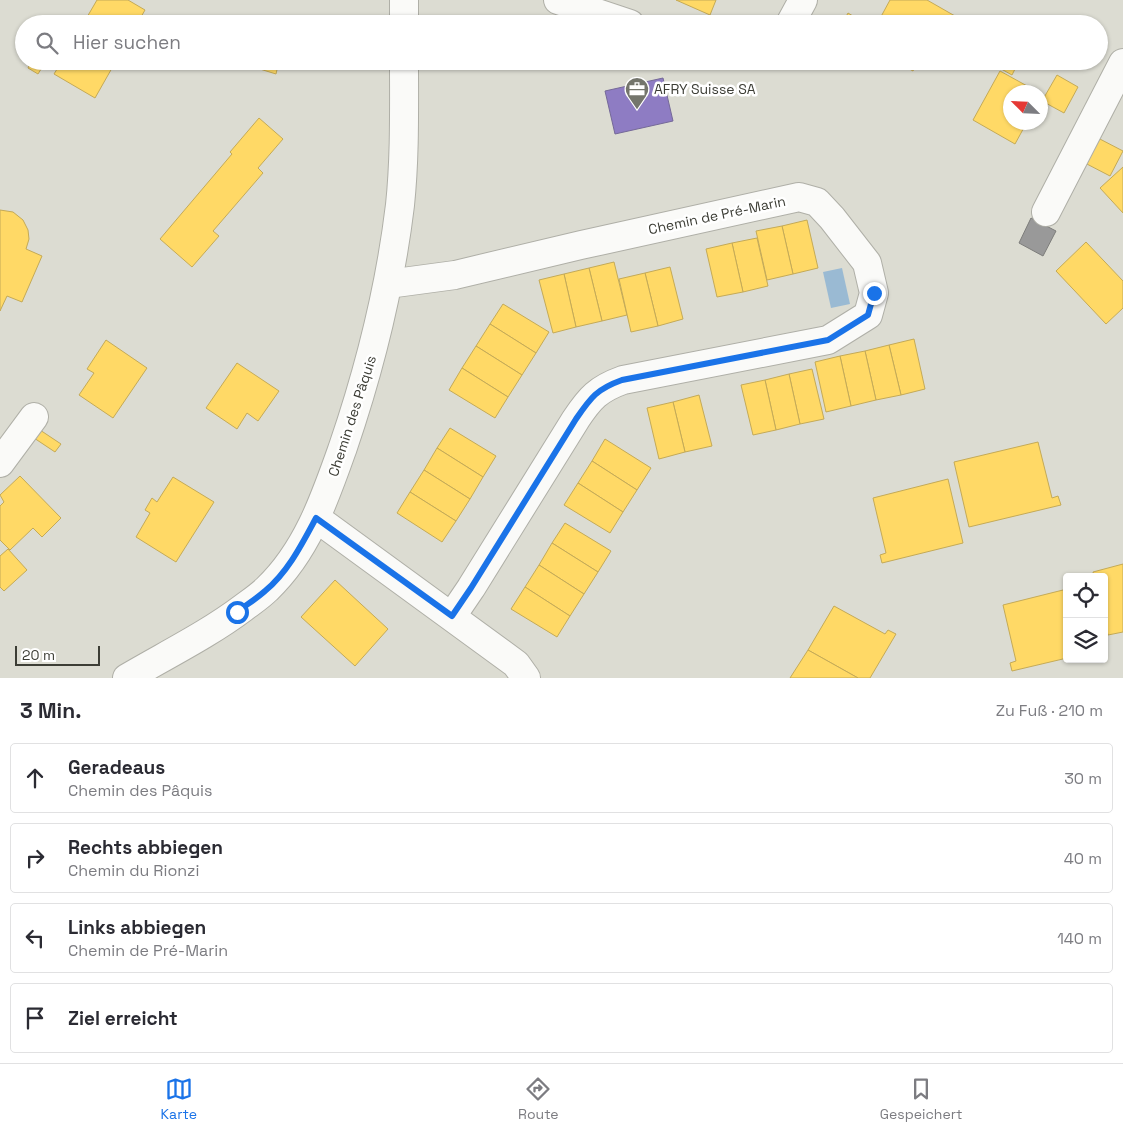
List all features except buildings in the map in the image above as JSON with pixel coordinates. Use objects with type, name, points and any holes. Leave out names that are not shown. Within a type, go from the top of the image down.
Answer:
[{"type":"street","points":[[404,0],[404,15]]},
{"type":"street","points":[[558,0],[603,15]]},
{"type":"street","points":[[795,15],[803,0]]},
{"type":"street","points":[[1046,212],[1123,63]]},
{"type":"street","name":"Chemin des Pâquis","points":[[127,678],[225,621],[266,591],[295,556],[316,518],[352,419],[373,349],[388,284],[400,204],[404,143],[404,70]]},
{"type":"street","name":"Chemin de Pré-Marin","points":[[388,284],[456,275],[581,245],[799,197],[817,202],[867,263],[874,293],[868,315],[828,340],[622,380],[605,386],[590,399],[576,419],[452,616]]},
{"type":"street","points":[[0,463],[34,417]]},
{"type":"street","points":[[316,518],[516,664],[526,678]]},
{"type":"water","points":[[842,268],[850,304],[831,308],[823,272]]},
{"type":"place","name":"AFRY Suisse SA","points":[[637,110]]},
{"type":"route","points":[[237,612],[266,591],[279,578],[295,556],[316,518],[452,616],[576,419],[590,399],[605,386],[622,380],[651,376],[828,340],[868,315],[874,293]]}]
